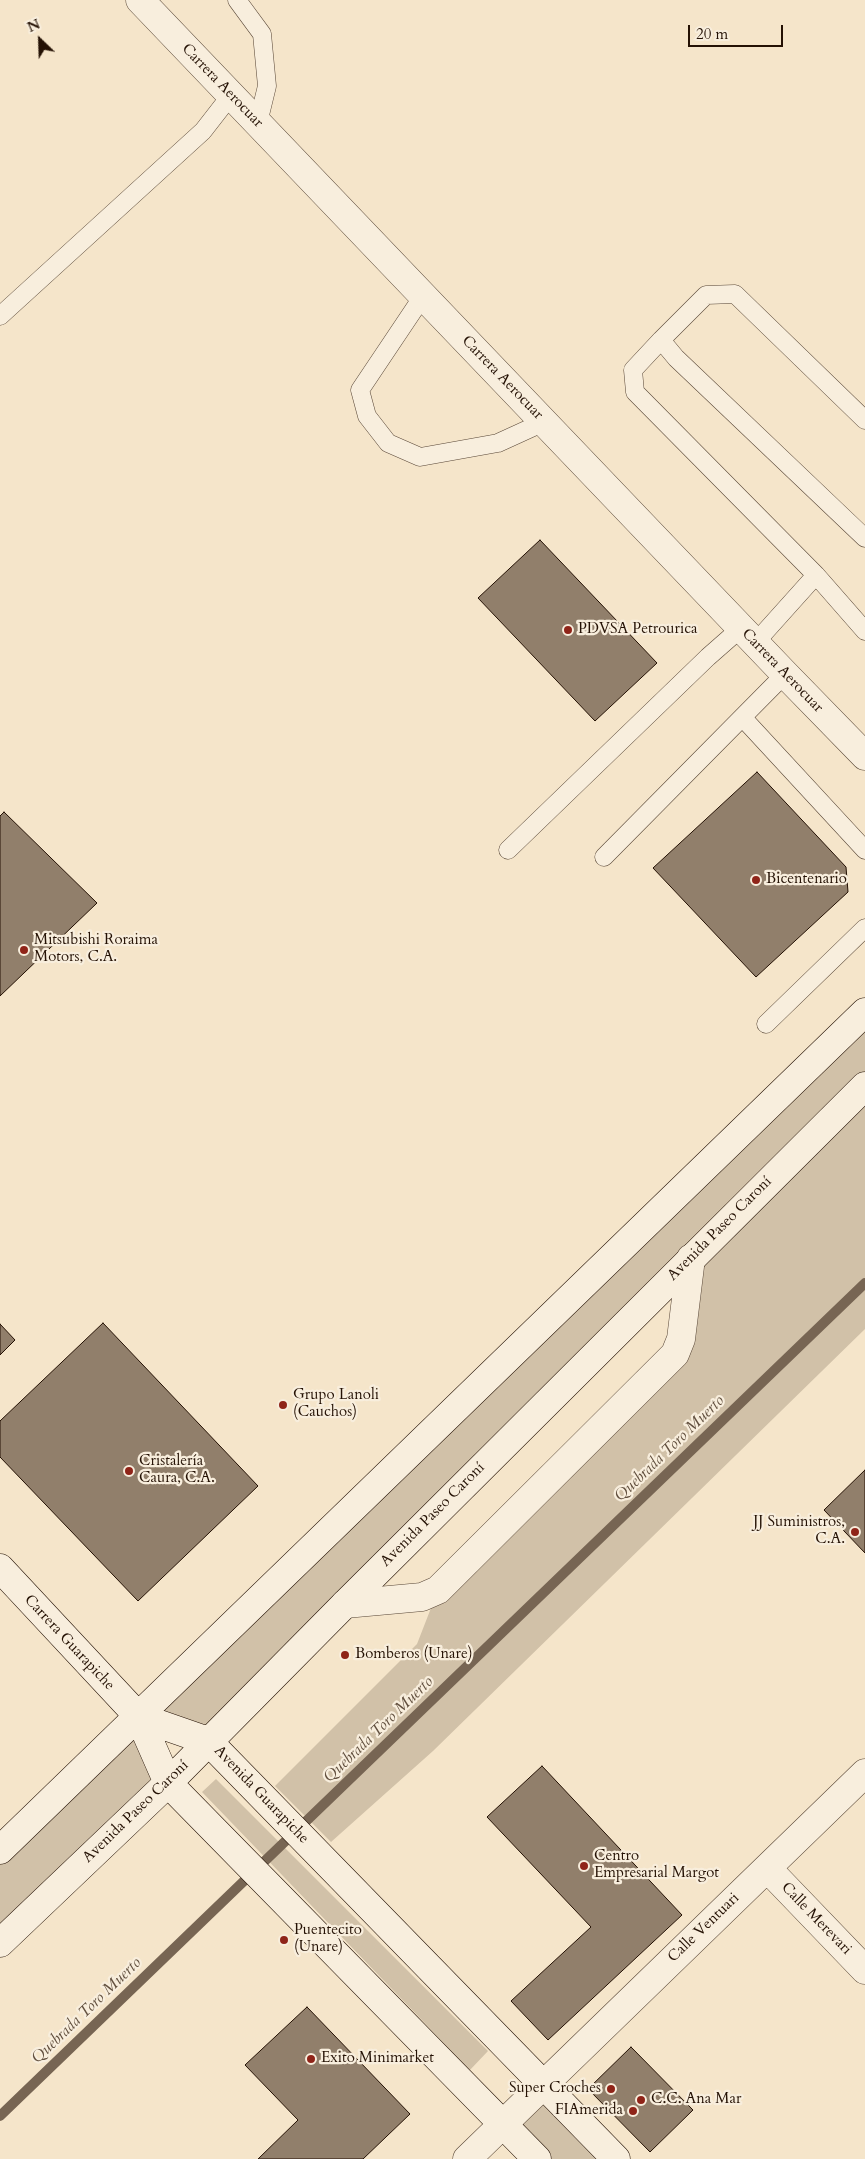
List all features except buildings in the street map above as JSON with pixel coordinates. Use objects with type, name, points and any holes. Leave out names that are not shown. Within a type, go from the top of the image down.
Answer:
[{"type":"street","name":"Carrera Aerocuar","points":[[140,0],[865,756]]},
{"type":"street","points":[[0,1850],[865,1012]]},
{"type":"street","name":"Avenida Paseo Caroní","points":[[0,1943],[168,1783],[344,1604],[865,1086]]},
{"type":"street","points":[[344,1604],[422,1597],[438,1590],[675,1354],[681,1339],[691,1258]]},
{"type":"street","name":"Carrera Guarapiche","points":[[0,1568],[139,1717]]},
{"type":"street","points":[[139,1717],[168,1783],[537,2159]]},
{"type":"street","name":"Avenida Guarapiche","points":[[139,1717],[208,1741],[616,2159]]},
{"type":"street","name":"Calle Ventuari","points":[[467,2159],[865,1773]]},
{"type":"street","name":"Calle Merevari","points":[[767,1868],[865,1970]]},
{"type":"lane","points":[[237,0],[262,34],[267,86],[258,123]]},
{"type":"lane","points":[[0,316],[203,131],[232,96]]},
{"type":"lane","points":[[865,420],[735,294],[706,295],[633,370],[635,392],[816,575],[865,631]]},
{"type":"lane","points":[[423,296],[360,390],[367,416],[388,442],[420,457],[498,443],[544,422]]},
{"type":"lane","points":[[661,340],[676,358],[865,538]]},
{"type":"lane","points":[[508,850],[708,657],[748,636],[816,575]]},
{"type":"lane","points":[[604,857],[785,674]]},
{"type":"lane","points":[[743,718],[865,850]]},
{"type":"lane","points":[[766,1024],[865,928]]},
{"type":"shaded area","points":[[865,1012],[865,1329],[433,1751],[331,1842],[275,1786],[417,1644],[438,1590],[675,1354],[691,1259],[208,1741],[139,1717],[168,1783],[0,1943],[0,1850]]},
{"type":"shaded area","points":[[216,1779],[488,2051],[470,2070],[202,1792]]},
{"type":"shaded area","points":[[543,2084],[616,2159],[537,2159],[503,2124]]},
{"type":"waterway","name":"Quebrada Toro Muerto","points":[[0,2116],[865,1283]]},
{"type":"place","name":"PDVSA Petrourica","points":[[568,630]]},
{"type":"place","name":"Bicentenario","points":[[756,880]]},
{"type":"place","name":"Mitsubishi Roraima Motors, C.A.","points":[[24,950]]},
{"type":"place","name":"Grupo Lanoli (Cauchos)","points":[[283,1405]]},
{"type":"place","name":"Cristalería Caura, C.A.","points":[[129,1471]]},
{"type":"place","name":"JJ Suministros, C.A.","points":[[855,1532]]},
{"type":"place","name":"Bomberos (Unare)","points":[[345,1655]]},
{"type":"place","name":"Centro Empresarial Margot","points":[[584,1866]]},
{"type":"place","name":"Puentecito (Unare)","points":[[284,1940]]},
{"type":"place","name":"Exito Minimarket","points":[[311,2059]]},
{"type":"place","name":"Super Croches","points":[[611,2089]]},
{"type":"place","name":"C.C. Ana Mar","points":[[641,2100]]},
{"type":"place","name":"FIAmerida","points":[[633,2111]]}]
